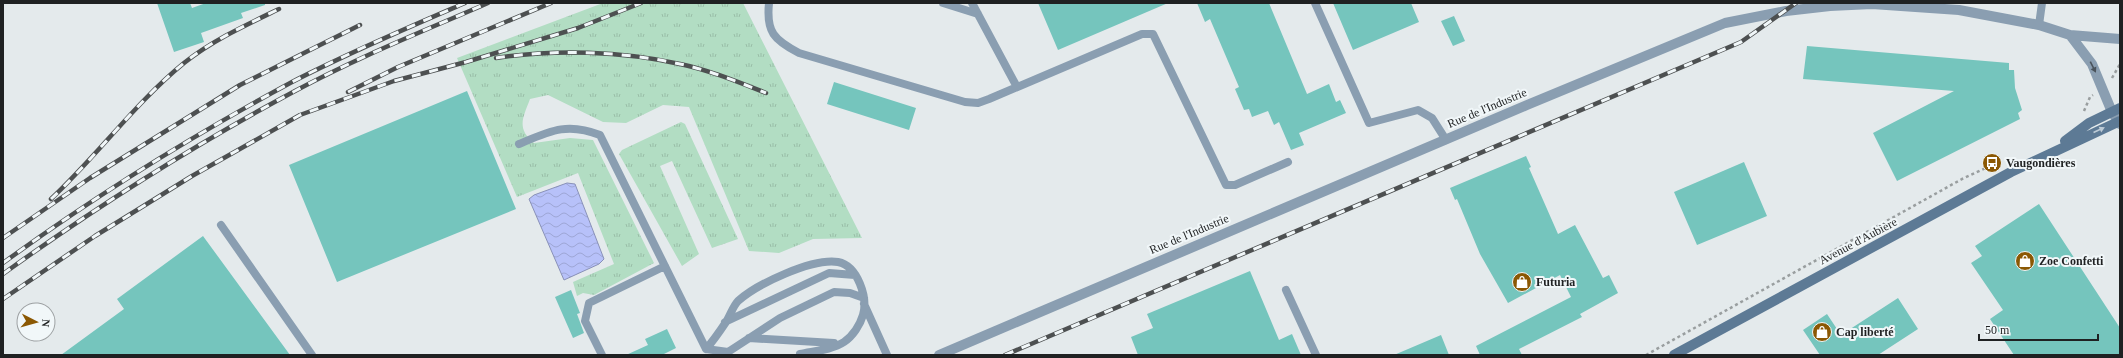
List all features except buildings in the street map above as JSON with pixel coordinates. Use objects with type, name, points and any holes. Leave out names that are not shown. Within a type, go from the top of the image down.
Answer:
[{"type":"main road","name":"Avenue d'Aubière","points":[[2054,150],[2089,123],[2116,110]]},
{"type":"main road","name":"Avenue d'Aubière","points":[[1674,355],[2054,150],[2119,122]]},
{"type":"street","name":"Rue de l'Industrie","points":[[939,355],[1725,23],[1757,16],[1830,6],[1872,4],[1958,10],[2039,25],[2070,35],[2120,39]]},
{"type":"street","points":[[2070,35],[2092,64],[2103,91],[2116,110],[2119,122]]},
{"type":"lane","points":[[769,3],[767,19],[772,33],[784,45],[799,53],[965,102],[978,103],[1142,34],[1153,34],[1226,185],[1236,185],[1288,162]]},
{"type":"lane","points":[[943,3],[978,14]]},
{"type":"lane","points":[[972,3],[1017,87]]},
{"type":"lane","points":[[1315,3],[1369,122],[1418,110],[1432,118],[1446,140]]},
{"type":"lane","points":[[2039,25],[2042,3]]},
{"type":"lane","points":[[519,144],[549,132],[573,127],[600,136],[706,349]]},
{"type":"lane","points":[[221,224],[312,355]]},
{"type":"lane","points":[[706,349],[738,302],[760,287],[799,267],[821,262],[839,262],[851,269],[855,275],[887,355]]},
{"type":"lane","points":[[602,355],[585,321],[589,303],[665,266]]},
{"type":"lane","points":[[725,322],[829,274],[855,275]]},
{"type":"lane","points":[[1286,290],[1316,355]]},
{"type":"lane","points":[[706,349],[728,352],[780,318],[834,292],[850,293],[864,300]]},
{"type":"lane","points":[[800,354],[826,349],[844,342],[857,328],[863,314],[864,300]]},
{"type":"lane","points":[[749,338],[824,344],[844,342]]},
{"type":"path","points":[[2081,117],[2090,97],[2103,91],[2120,64]]},
{"type":"path","points":[[1646,355],[1962,179],[2005,159]]},
{"type":"green space","points":[[603,3],[743,3],[862,238],[813,239],[779,253],[749,251],[689,107],[663,105],[626,123],[603,122],[548,95],[530,99],[523,117],[523,127],[528,138],[534,143],[570,138],[593,140],[654,263],[594,295],[583,293],[577,296],[573,282],[614,264],[578,173],[517,197],[457,58]]},
{"type":"green space","points":[[681,122],[685,124],[738,239],[712,248],[672,161],[660,166],[699,254],[682,266],[619,154],[622,150]]},
{"type":"water","points":[[567,183],[575,184],[604,259],[599,264],[564,280],[529,199],[534,195]]},
{"type":"railway","points":[[3,263],[73,214],[144,168],[181,145],[292,82],[334,61],[465,3]]},
{"type":"railway","points":[[3,274],[38,249],[146,178],[257,112],[343,67],[488,3]]},
{"type":"railway","points":[[348,92],[398,67],[551,3]]},
{"type":"railway","points":[[3,299],[95,236],[192,176],[300,115],[394,81],[466,62],[578,28],[641,3]]},
{"type":"railway","points":[[1005,355],[1741,42],[1796,3]]},
{"type":"railway","points":[[51,199],[149,95],[184,63],[218,40],[279,9]]},
{"type":"railway","points":[[3,238],[90,178],[240,85],[360,25]]},
{"type":"railway","points":[[496,58],[541,53],[588,53],[635,56],[680,64],[702,70],[766,93]]},
{"type":"place","name":"Vaugondières","points":[[1992,163]]},
{"type":"place","name":"Zoe Confetti","points":[[2025,261]]},
{"type":"place","name":"Futuria","points":[[1522,282]]},
{"type":"place","name":"Cap liberté","points":[[1822,332]]}]
